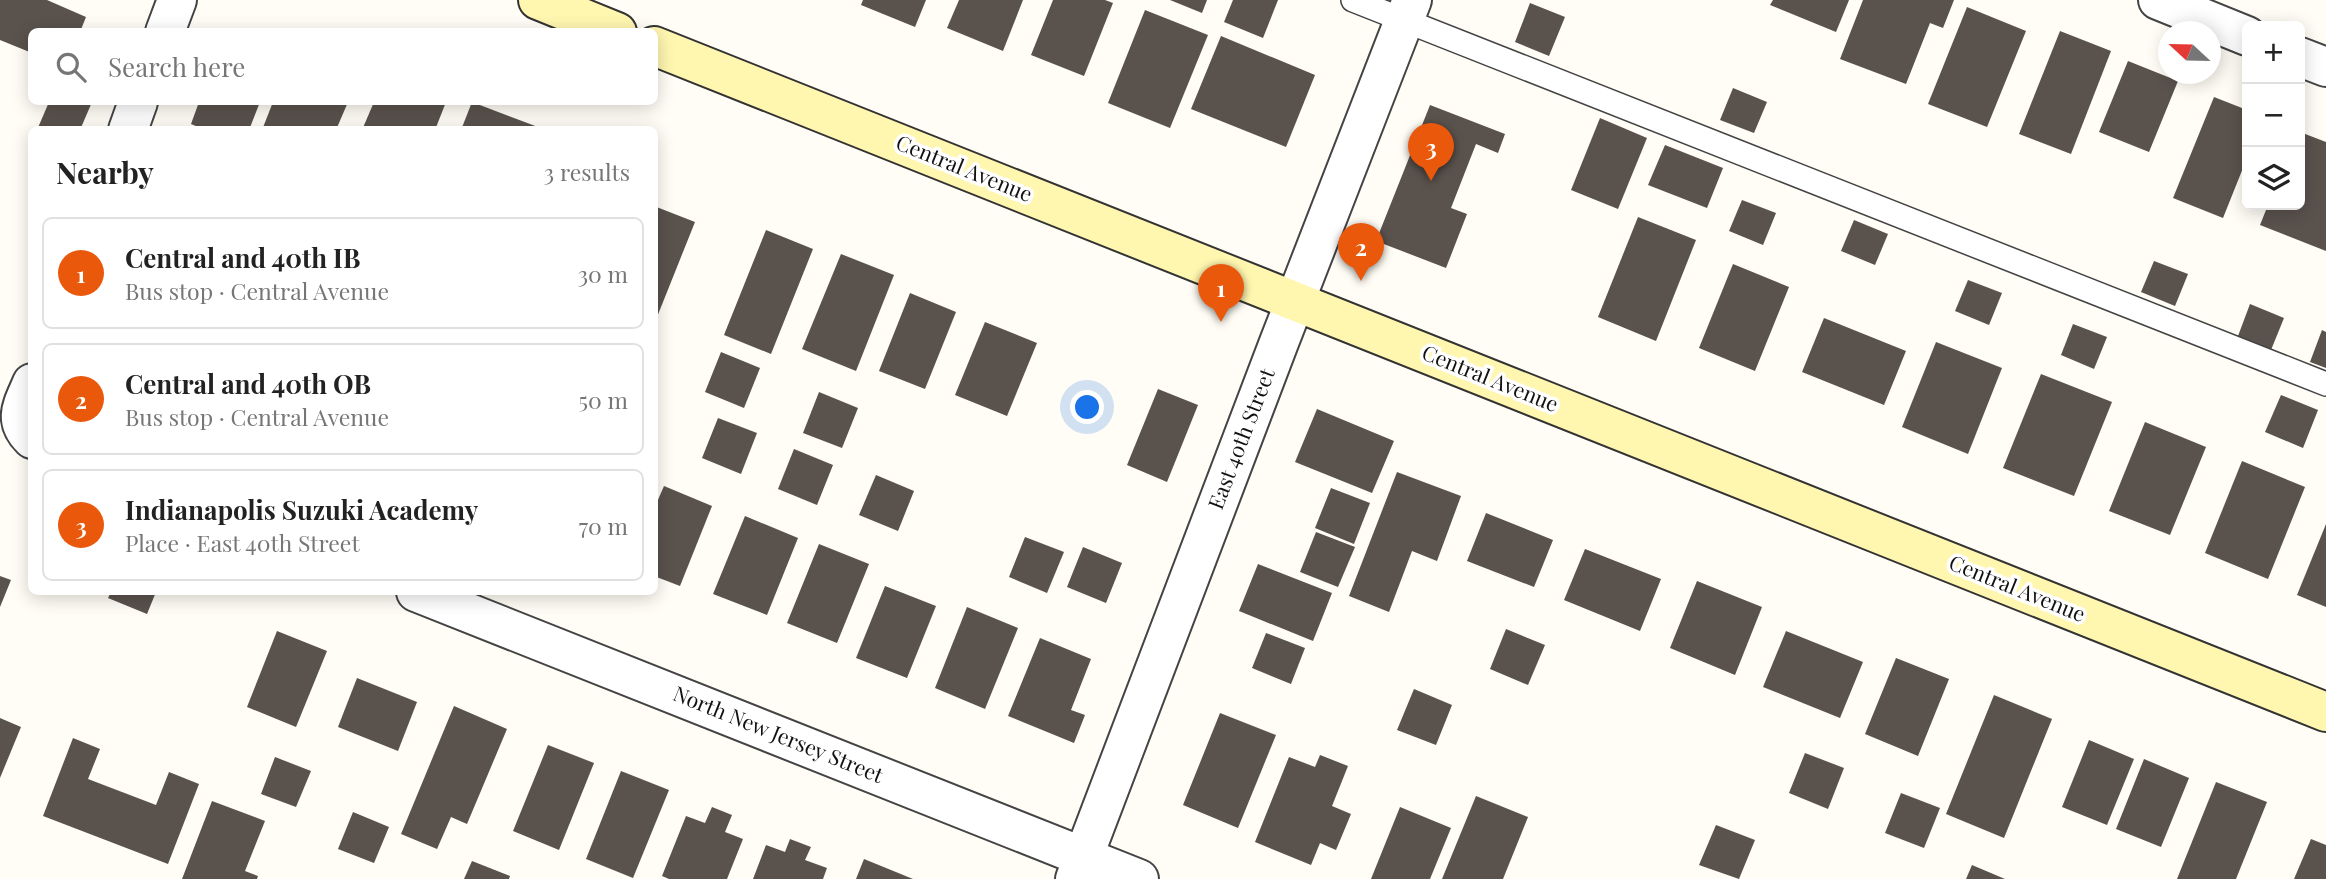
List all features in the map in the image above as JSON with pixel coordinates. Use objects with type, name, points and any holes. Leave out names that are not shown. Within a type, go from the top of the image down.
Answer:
[{"type":"main road","points":[[538,0],[607,28]]},
{"type":"main road","name":"Central Avenue","points":[[658,48],[2326,712]]},
{"type":"street","points":[[166,28],[177,0]]},
{"type":"street","points":[[2158,0],[2242,34]]},
{"type":"street","name":"East 40th Street","points":[[1079,868],[1408,10]]},
{"type":"street","points":[[2305,59],[2326,67]]},
{"type":"street","points":[[129,126],[137,105]]},
{"type":"street","points":[[27,434],[20,413],[28,393]]},
{"type":"street","name":"North New Jersey Street","points":[[423,595],[1079,868],[1139,879]]},
{"type":"lane","points":[[1353,0],[1408,10],[2326,384]]},
{"type":"building","points":[[0,0],[47,0],[86,17],[82,28],[28,28],[28,51],[0,40]]},
{"type":"building","points":[[863,0],[926,0],[915,27],[861,5]]},
{"type":"building","points":[[959,0],[1023,0],[1003,51],[947,28]]},
{"type":"building","points":[[1053,0],[1105,0],[1113,3],[1084,76],[1031,55]]},
{"type":"building","points":[[1170,0],[1207,0],[1202,13]]},
{"type":"building","points":[[1233,0],[1278,0],[1263,38],[1224,22]]},
{"type":"building","points":[[1773,0],[1849,0],[1836,32],[1770,5]]},
{"type":"building","points":[[1863,0],[1954,0],[1943,28],[1930,23],[1906,84],[1840,59]]},
{"type":"building","points":[[1530,3],[1565,17],[1549,56],[1515,42]]},
{"type":"building","points":[[1967,7],[2026,31],[1987,127],[1928,104]]},
{"type":"building","points":[[1145,10],[1208,35],[1170,128],[1108,103]]},
{"type":"building","points":[[2060,31],[2111,51],[2071,154],[2019,134]]},
{"type":"building","points":[[1221,36],[1315,75],[1286,147],[1191,109]]},
{"type":"building","points":[[2128,61],[2158,73],[2158,84],[2177,84],[2149,152],[2099,132]]},
{"type":"building","points":[[1733,88],[1767,102],[1754,133],[1720,120]]},
{"type":"building","points":[[2214,97],[2242,108],[2242,170],[2223,218],[2173,198]]},
{"type":"building","points":[[48,105],[91,105],[82,126],[39,126]]},
{"type":"building","points":[[198,105],[259,105],[251,126],[191,124]]},
{"type":"building","points":[[272,105],[347,105],[338,126],[264,126]]},
{"type":"building","points":[[373,105],[445,105],[437,126],[364,126]]},
{"type":"building","points":[[471,105],[480,105],[535,126],[463,126]]},
{"type":"building","points":[[1430,105],[1505,134],[1498,153],[1476,144],[1451,208],[1467,214],[1446,268],[1376,241]]},
{"type":"building","points":[[1600,118],[1647,138],[1618,209],[1571,190]]},
{"type":"building","points":[[2305,134],[2326,142],[2326,251],[2260,225],[2266,210],[2305,210]]},
{"type":"building","points":[[1665,145],[1723,168],[1707,208],[1648,185]]},
{"type":"building","points":[[1742,200],[1776,213],[1763,245],[1729,231]]},
{"type":"building","points":[[658,208],[695,222],[658,314]]},
{"type":"building","points":[[1638,217],[1696,240],[1656,341],[1598,317]]},
{"type":"building","points":[[1854,220],[1888,234],[1875,265],[1841,251]]},
{"type":"building","points":[[766,230],[813,249],[771,354],[724,335]]},
{"type":"building","points":[[841,254],[894,275],[856,371],[802,349]]},
{"type":"building","points":[[2154,261],[2188,274],[2175,306],[2141,292]]},
{"type":"building","points":[[1733,264],[1789,287],[1755,371],[1699,348]]},
{"type":"building","points":[[1968,280],[2002,293],[1989,325],[1955,311]]},
{"type":"building","points":[[910,293],[956,312],[925,389],[879,371]]},
{"type":"building","points":[[2250,304],[2284,318],[2271,350],[2238,336]]},
{"type":"building","points":[[1824,318],[1906,351],[1884,405],[1802,372]]},
{"type":"building","points":[[985,322],[1037,343],[1007,416],[955,395]]},
{"type":"building","points":[[2073,324],[2107,337],[2094,369],[2061,355]]},
{"type":"building","points":[[2322,330],[2326,332],[2326,368],[2310,362]]},
{"type":"building","points":[[1936,342],[2002,368],[1968,454],[1902,427]]},
{"type":"building","points":[[721,352],[760,368],[744,408],[705,392]]},
{"type":"building","points":[[2041,374],[2112,402],[2074,496],[2003,468]]},
{"type":"building","points":[[1158,389],[1198,405],[1167,482],[1127,465]]},
{"type":"building","points":[[819,392],[858,408],[842,448],[803,433]]},
{"type":"building","points":[[2281,395],[2318,410],[2303,448],[2265,432]]},
{"type":"building","points":[[1317,409],[1394,441],[1372,493],[1295,462]]},
{"type":"building","points":[[718,418],[757,433],[741,474],[702,458]]},
{"type":"building","points":[[2145,422],[2206,447],[2170,535],[2109,511]]},
{"type":"building","points":[[794,449],[833,465],[817,505],[778,489]]},
{"type":"building","points":[[2242,461],[2305,487],[2268,579],[2205,553]]},
{"type":"building","points":[[1397,472],[1461,496],[1437,561],[1412,551],[1389,612],[1349,596]]},
{"type":"building","points":[[876,475],[914,491],[898,531],[859,515]]},
{"type":"building","points":[[664,486],[712,506],[680,586],[658,578],[658,500]]},
{"type":"building","points":[[1331,488],[1370,503],[1354,544],[1315,528]]},
{"type":"building","points":[[1486,513],[1553,540],[1534,587],[1467,561]]},
{"type":"building","points":[[745,516],[798,538],[767,615],[713,594]]},
{"type":"building","points":[[2326,524],[2326,607],[2297,595]]},
{"type":"building","points":[[1316,532],[1355,547],[1338,587],[1300,572]]},
{"type":"building","points":[[1025,537],[1064,552],[1047,593],[1009,577]]},
{"type":"building","points":[[819,544],[869,564],[837,643],[787,623]]},
{"type":"building","points":[[1083,547],[1122,563],[1106,603],[1067,587]]},
{"type":"building","points":[[1585,549],[1661,579],[1640,631],[1564,600]]},
{"type":"building","points":[[1258,564],[1332,593],[1313,641],[1239,611]]},
{"type":"building","points":[[0,576],[11,580],[0,607]]},
{"type":"building","points":[[1697,581],[1762,607],[1735,675],[1670,648]]},
{"type":"building","points":[[885,586],[936,606],[907,678],[856,658]]},
{"type":"building","points":[[110,595],[155,595],[147,614],[108,598]]},
{"type":"building","points":[[967,607],[1018,628],[985,709],[935,688]]},
{"type":"building","points":[[1506,629],[1545,645],[1528,685],[1490,669]]},
{"type":"building","points":[[277,631],[327,651],[296,727],[247,707]]},
{"type":"building","points":[[1786,631],[1863,662],[1840,718],[1763,687]]},
{"type":"building","points":[[1266,633],[1305,648],[1291,684],[1252,668]]},
{"type":"building","points":[[1040,638],[1091,659],[1071,710],[1085,715],[1074,743],[1008,716]]},
{"type":"building","points":[[1896,658],[1949,679],[1918,756],[1865,734]]},
{"type":"building","points":[[357,678],[417,702],[398,751],[338,727]]},
{"type":"building","points":[[1414,689],[1452,705],[1436,745],[1397,730]]},
{"type":"building","points":[[1994,695],[2052,719],[2004,838],[1946,814]]},
{"type":"building","points":[[454,706],[507,729],[467,824],[451,817],[437,849],[401,834]]},
{"type":"building","points":[[1220,713],[1276,735],[1238,828],[1183,805]]},
{"type":"building","points":[[0,718],[21,727],[0,778]]},
{"type":"building","points":[[73,738],[100,749],[88,779],[156,805],[169,772],[199,784],[168,864],[43,816]]},
{"type":"building","points":[[2089,740],[2134,759],[2107,825],[2062,807]]},
{"type":"building","points":[[548,745],[594,763],[559,850],[513,831]]},
{"type":"building","points":[[1805,753],[1844,768],[1828,809],[1789,793]]},
{"type":"building","points":[[1320,755],[1348,766],[1332,806],[1351,814],[1336,850],[1320,843],[1311,865],[1255,842],[1289,757],[1315,767]]},
{"type":"building","points":[[275,757],[311,771],[296,807],[261,794]]},
{"type":"building","points":[[2144,759],[2189,778],[2161,847],[2116,829]]},
{"type":"building","points":[[621,771],[669,790],[633,878],[586,859]]},
{"type":"building","points":[[2216,782],[2267,802],[2236,879],[2177,879]]},
{"type":"building","points":[[1901,793],[1940,808],[1924,848],[1885,833]]},
{"type":"building","points":[[1476,796],[1528,817],[1503,879],[1442,879]]},
{"type":"building","points":[[212,801],[265,821],[245,871],[258,876],[257,879],[182,879]]},
{"type":"building","points":[[712,807],[732,815],[725,832],[743,839],[727,879],[669,879],[662,876],[686,816],[705,823]]},
{"type":"building","points":[[1400,807],[1451,828],[1430,879],[1371,879]]},
{"type":"building","points":[[353,812],[389,827],[374,863],[338,849]]},
{"type":"building","points":[[1716,825],[1755,840],[1739,879],[1699,865]]},
{"type":"building","points":[[790,839],[811,847],[805,860],[827,868],[823,879],[753,879],[766,845],[785,852]]},
{"type":"building","points":[[2311,839],[2326,845],[2326,879],[2294,879]]},
{"type":"building","points":[[864,859],[913,879],[856,879]]},
{"type":"building","points":[[472,861],[510,876],[509,879],[464,879]]},
{"type":"building","points":[[1972,865],[2005,879],[1966,879]]},
{"type":"place","name":"Indianapolis Suzuki Academy","points":[[1431,181]]},
{"type":"place","name":"Central and 40th OB","points":[[1361,281]]},
{"type":"place","name":"Central and 40th IB","points":[[1221,322]]}]
